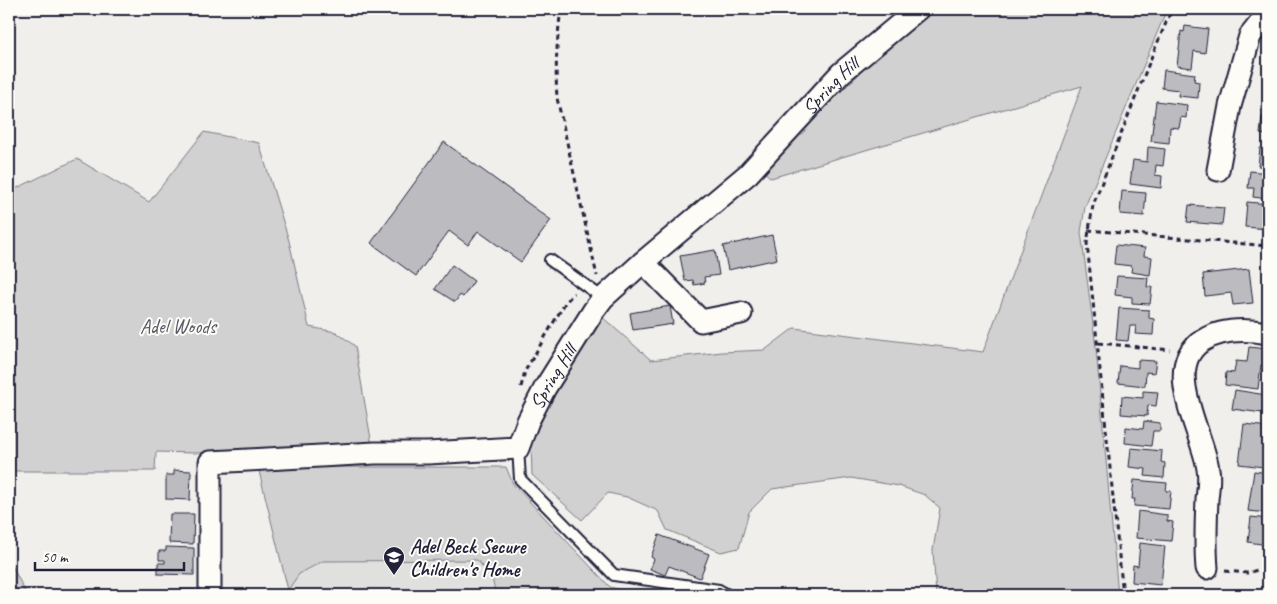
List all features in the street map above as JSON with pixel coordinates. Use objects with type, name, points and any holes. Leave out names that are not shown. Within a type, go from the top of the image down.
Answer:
[{"type":"street","name":"Spring Hill","points":[[518,448],[528,422],[545,388],[603,298],[748,174],[841,73],[918,9]]},
{"type":"street","points":[[1218,170],[1230,106],[1250,36],[1262,20],[1268,16]]},
{"type":"street","points":[[643,262],[701,321],[741,313]]},
{"type":"street","points":[[1207,568],[1205,534],[1209,471],[1204,447],[1188,404],[1185,390],[1184,374],[1187,356],[1195,346],[1211,335],[1232,331],[1268,333]]},
{"type":"street","points":[[210,595],[210,462],[375,452],[428,453],[518,448]]},
{"type":"lane","points":[[550,260],[603,298]]},
{"type":"lane","points":[[518,448],[520,478],[614,575],[719,590],[728,595]]},
{"type":"path","points":[[561,9],[556,40],[555,74],[557,98],[603,298]]},
{"type":"path","points":[[1123,595],[1087,243],[1088,230],[1092,205],[1172,9]]},
{"type":"path","points":[[1088,230],[1268,246]]},
{"type":"path","points":[[1098,344],[1190,352]]},
{"type":"path","points":[[1207,568],[1247,573],[1268,567]]},
{"type":"shaded area","name":"Adel Beck Secure Children's Home","points":[[477,560],[492,578],[496,595],[286,595],[299,574],[323,561]]},
{"type":"green space","points":[[935,9],[1167,9],[1085,207],[1081,232],[1096,348],[1118,595],[936,595],[933,550],[940,508],[925,495],[899,486],[851,478],[772,489],[749,512],[739,548],[721,552],[667,530],[658,511],[627,497],[608,493],[582,520],[532,475],[531,444],[553,395],[601,316],[651,360],[722,352],[765,350],[794,328],[983,352],[1082,86],[771,178],[762,170],[867,66]]},
{"type":"green space","name":"Adel Woods","points":[[204,132],[259,143],[289,241],[309,327],[336,332],[355,346],[372,445],[195,453],[156,452],[155,471],[9,471],[9,192],[77,159],[149,202]]},
{"type":"green space","points":[[258,467],[506,467],[513,484],[610,587],[639,595],[496,595],[492,578],[477,560],[323,561],[299,574],[288,590]]},
{"type":"green space","points":[[9,560],[27,595],[9,595]]},
{"type":"building","points":[[1190,9],[1204,9],[1197,15]]},
{"type":"building","points":[[1185,26],[1208,29],[1205,53],[1194,51],[1192,68],[1177,66],[1181,31],[1184,32]]},
{"type":"building","points":[[1164,70],[1195,74],[1194,81],[1199,82],[1198,98],[1178,96],[1179,90],[1162,88]]},
{"type":"building","points":[[1156,101],[1187,105],[1186,118],[1181,117],[1179,128],[1170,127],[1169,143],[1151,141]]},
{"type":"building","points":[[1262,117],[1268,117],[1268,135],[1260,134]]},
{"type":"building","points":[[444,142],[551,220],[521,262],[478,231],[468,245],[449,231],[416,276],[371,243]]},
{"type":"building","points":[[1148,147],[1165,149],[1163,166],[1156,165],[1155,175],[1162,176],[1161,188],[1130,184],[1133,160],[1147,162]]},
{"type":"building","points":[[1260,148],[1268,149],[1268,167],[1258,166]]},
{"type":"building","points":[[1250,171],[1268,173],[1268,199],[1253,197],[1254,188],[1248,188]]},
{"type":"building","points":[[1122,191],[1146,193],[1144,216],[1120,214]]},
{"type":"building","points":[[1247,202],[1268,204],[1268,229],[1245,227]]},
{"type":"building","points":[[1189,205],[1224,208],[1222,225],[1187,222]]},
{"type":"building","points":[[772,235],[777,259],[728,270],[723,246]]},
{"type":"building","points":[[1116,245],[1145,248],[1144,256],[1152,257],[1150,275],[1131,272],[1132,266],[1114,264]]},
{"type":"building","points":[[715,250],[719,275],[704,277],[705,283],[694,285],[693,280],[685,281],[680,256]]},
{"type":"building","points":[[452,265],[474,281],[463,297],[460,295],[455,302],[435,289]]},
{"type":"building","points":[[1249,269],[1253,303],[1233,305],[1231,293],[1205,296],[1203,274]]},
{"type":"building","points":[[1117,276],[1148,278],[1147,287],[1152,287],[1150,304],[1132,303],[1132,297],[1115,295]]},
{"type":"building","points":[[670,306],[673,324],[633,330],[630,313]]},
{"type":"building","points":[[1119,308],[1149,310],[1149,318],[1154,319],[1153,335],[1135,334],[1136,326],[1130,326],[1128,341],[1116,340]]},
{"type":"building","points":[[1249,347],[1266,349],[1264,366],[1261,365],[1258,389],[1225,385],[1226,372],[1234,373],[1236,361],[1247,362]]},
{"type":"building","points":[[1138,360],[1156,361],[1154,373],[1146,372],[1145,386],[1118,383],[1120,366],[1138,368]]},
{"type":"building","points":[[1235,390],[1266,395],[1263,413],[1232,409]]},
{"type":"building","points":[[1143,391],[1158,392],[1156,406],[1148,405],[1147,416],[1121,414],[1122,396],[1143,398]]},
{"type":"building","points":[[1144,421],[1160,423],[1160,431],[1153,431],[1151,446],[1125,443],[1126,427],[1143,429]]},
{"type":"building","points":[[1244,424],[1268,427],[1264,467],[1239,464]]},
{"type":"building","points":[[1131,448],[1162,451],[1161,462],[1165,463],[1164,478],[1145,476],[1146,469],[1129,467]]},
{"type":"building","points":[[174,470],[191,471],[190,500],[166,499],[166,475],[174,475]]},
{"type":"building","points":[[1254,471],[1268,473],[1268,513],[1248,511]]},
{"type":"building","points":[[1134,480],[1167,483],[1166,491],[1171,491],[1169,509],[1134,506],[1135,499],[1132,499]]},
{"type":"building","points":[[1138,511],[1167,515],[1167,521],[1173,522],[1171,541],[1136,538]]},
{"type":"building","points":[[170,514],[194,514],[193,544],[169,543]]},
{"type":"building","points":[[1251,517],[1268,519],[1268,545],[1248,542]]},
{"type":"building","points":[[659,535],[709,554],[700,578],[669,566],[665,575],[650,569],[654,559],[651,557]]},
{"type":"building","points":[[1140,543],[1165,546],[1161,585],[1132,582],[1133,565],[1138,566]]},
{"type":"building","points":[[166,547],[194,548],[194,575],[158,574],[158,563],[165,563],[165,560],[159,560],[159,551],[166,551]]},
{"type":"building","points":[[167,590],[195,590],[195,595],[167,595]]},
{"type":"building","points":[[698,590],[704,595],[693,595]]},
{"type":"place","name":"Adel Beck Secure Children's Home","points":[[394,576]]}]
